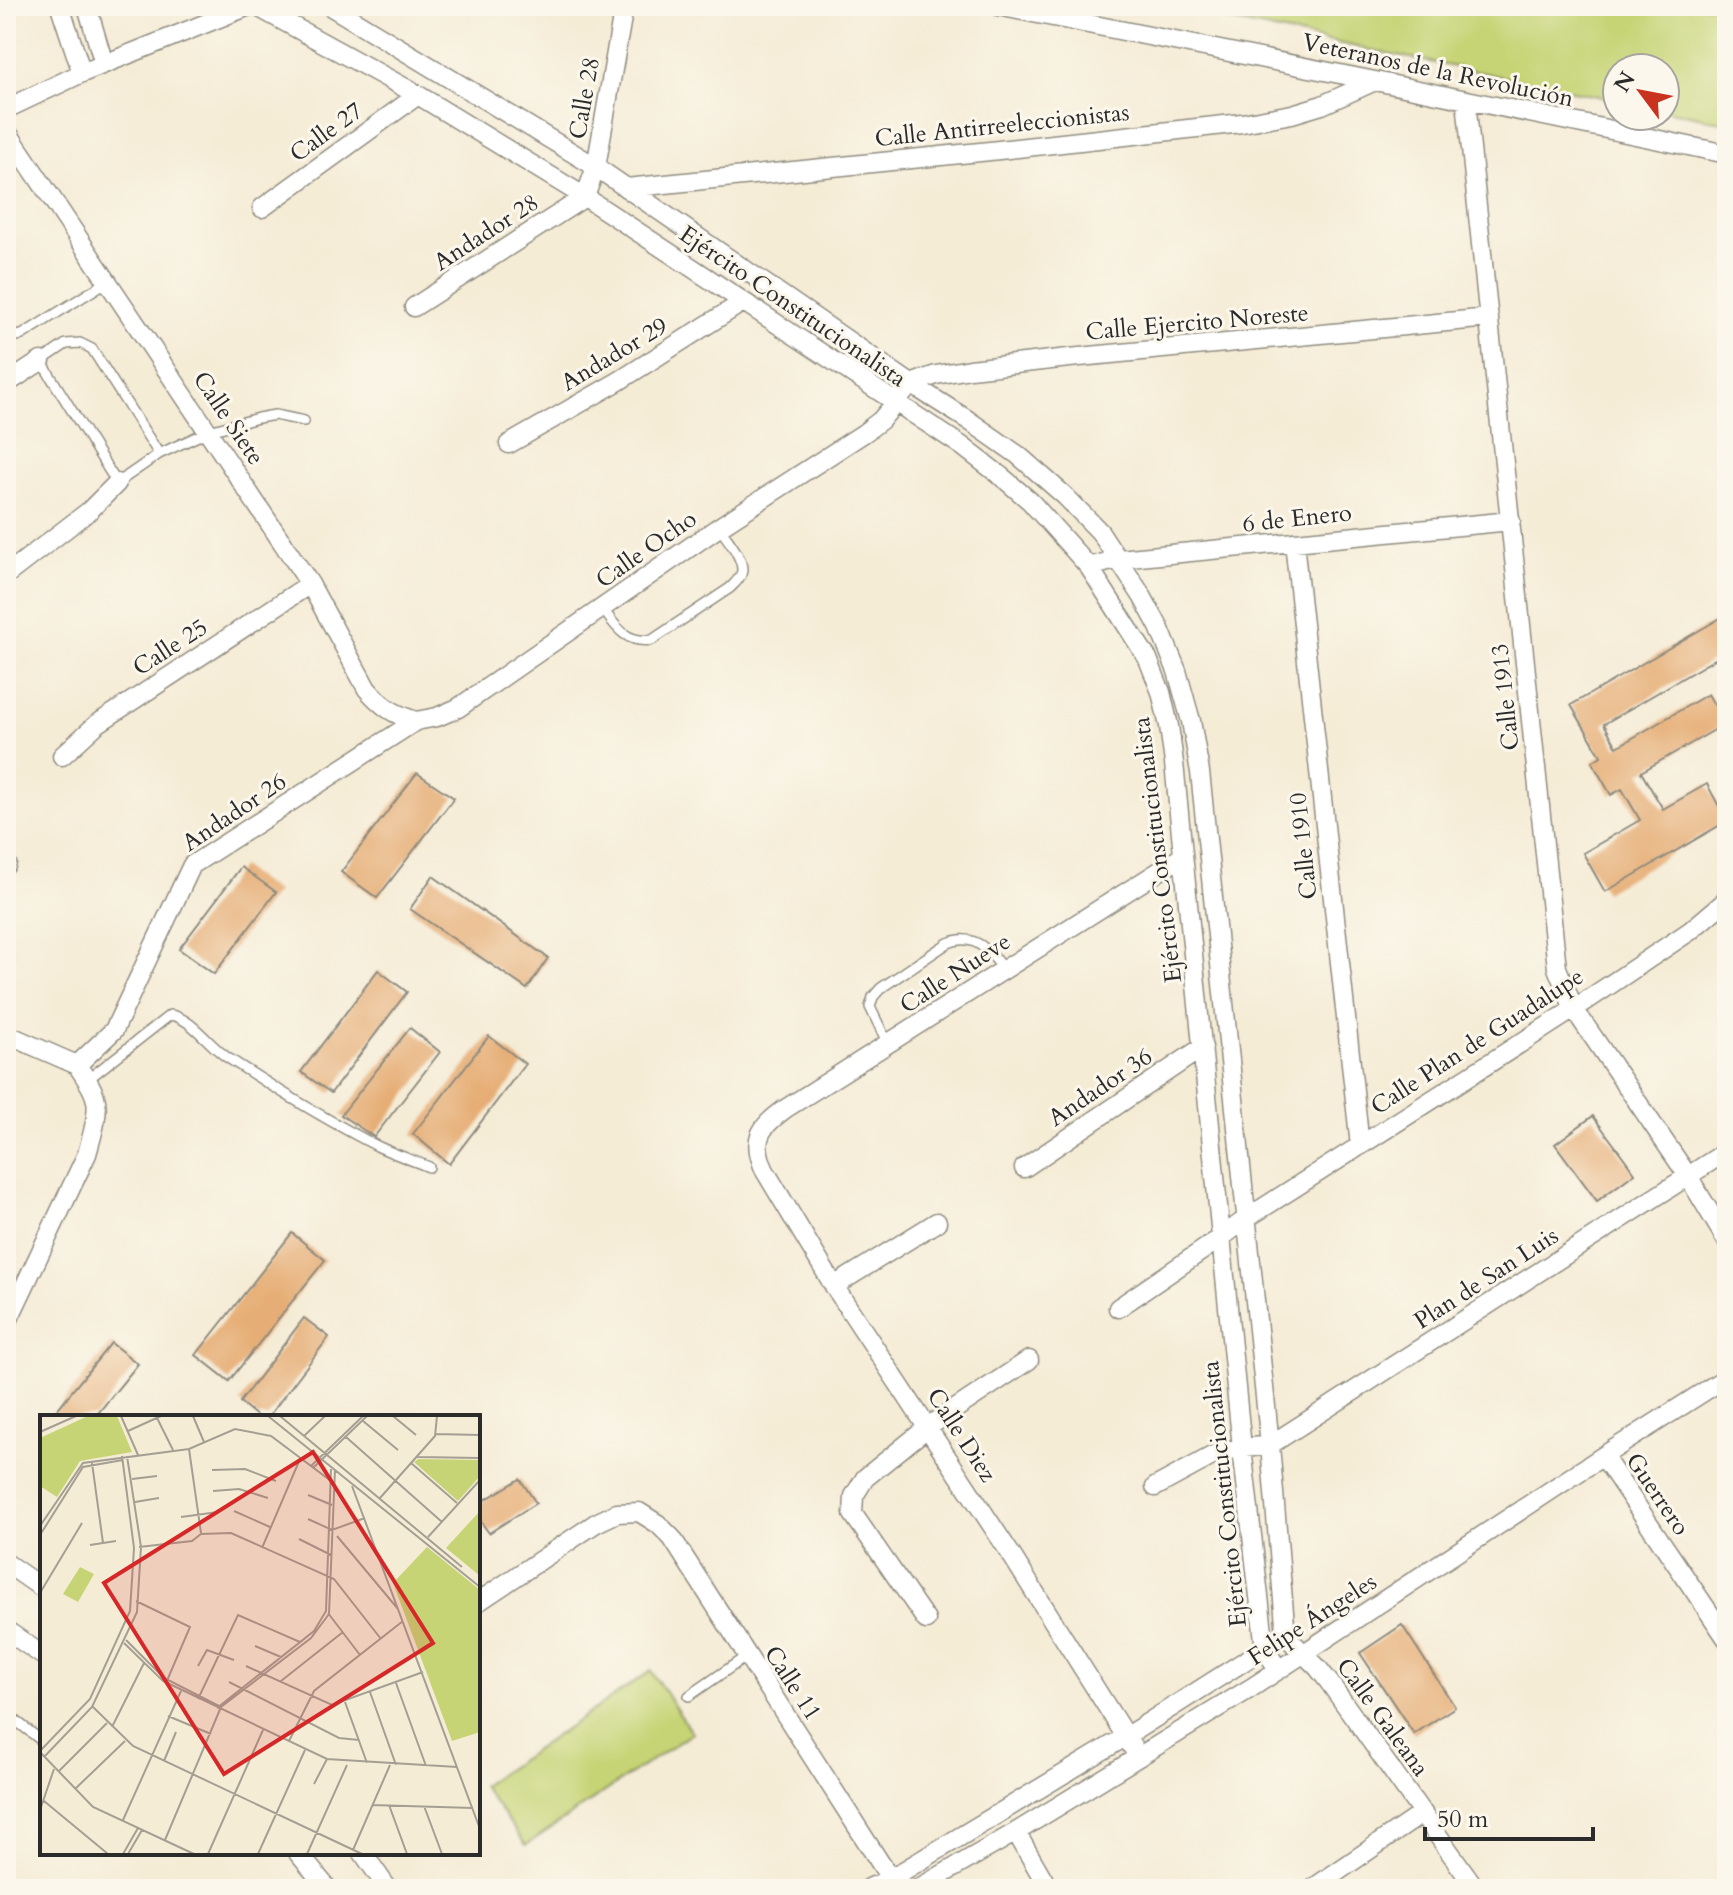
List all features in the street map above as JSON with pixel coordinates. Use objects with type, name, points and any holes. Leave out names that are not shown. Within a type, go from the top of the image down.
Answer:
[{"type":"street","points":[[60,6],[82,73]]},
{"type":"street","points":[[87,6],[104,64]]},
{"type":"street","points":[[6,109],[82,73],[249,6]]},
{"type":"street","name":"Ejército Constitucionalista","points":[[256,6],[418,95],[585,197],[962,446],[1030,501],[1089,567],[1148,659],[1161,692],[1172,751],[1265,1649],[1278,1669]]},
{"type":"street","name":"Ejército Constitucionalista","points":[[330,6],[596,167],[1018,455],[1100,532],[1119,559],[1159,627],[1177,671],[1191,721],[1202,788],[1247,1218],[1286,1636],[1304,1654]]},
{"type":"street","name":"Calle 28","points":[[585,197],[596,167],[624,6]]},
{"type":"street","name":"Veteranos de la Revolución","points":[[998,6],[1727,154]]},
{"type":"street","name":"Calle Antirreeleccionistas","points":[[626,188],[1242,123],[1322,105],[1375,81]]},
{"type":"street","name":"Calle 27","points":[[262,208],[418,95]]},
{"type":"street","name":"Calle 1913","points":[[1466,101],[1557,968],[1574,1009],[1688,1176],[1727,1241]]},
{"type":"street","name":"Calle Siete","points":[[6,130],[310,584],[367,689],[397,715],[416,721]]},
{"type":"street","name":"Andador 28","points":[[414,307],[585,197]]},
{"type":"street","name":"Andador 29","points":[[509,444],[619,381],[743,302]]},
{"type":"street","name":"Calle Ejercito Noreste","points":[[911,384],[936,375],[970,369],[1489,318]]},
{"type":"street","points":[[6,384],[41,361]]},
{"type":"street","name":"Calle Ocho","points":[[416,721],[458,708],[719,527],[864,433],[881,420],[911,384]]},
{"type":"street","points":[[6,575],[89,511],[117,483]]},
{"type":"street","name":"6 de Enero","points":[[1089,567],[1119,559],[1511,521]]},
{"type":"street","name":"Calle 1910","points":[[1294,542],[1360,1146]]},
{"type":"street","name":"Calle 25","points":[[62,756],[97,724],[310,584]]},
{"type":"street","name":"Andador 26","points":[[82,1073],[114,1030],[192,865],[416,721]]},
{"type":"street","name":"Calle Nueve","points":[[759,1137],[767,1123],[785,1109],[1183,856]]},
{"type":"street","name":"Calle Plan de Guadalupe","points":[[1118,1308],[1247,1218],[1690,931],[1727,897]]},
{"type":"street","points":[[6,1034],[82,1073],[97,1101],[95,1125],[87,1154],[6,1325]]},
{"type":"street","name":"Andador 36","points":[[1024,1168],[1203,1047]]},
{"type":"street","name":"Calle Diez","points":[[759,1137],[758,1155],[765,1171],[834,1286],[1012,1556],[1138,1756]]},
{"type":"street","name":"Plan de San Luis","points":[[1270,1445],[1727,1151]]},
{"type":"street","points":[[834,1286],[937,1222]]},
{"type":"street","points":[[926,1620],[853,1514],[854,1496],[865,1478],[928,1427],[1029,1360]]},
{"type":"street","name":"Felipe Ángeles","points":[[917,1889],[1016,1832],[1304,1654],[1727,1377]]},
{"type":"street","points":[[1155,1487],[1214,1455],[1270,1445]]},
{"type":"street","name":"Guerrero","points":[[1603,1456],[1727,1639]]},
{"type":"street","name":"Calle 11","points":[[480,1601],[596,1523],[617,1513],[639,1512],[658,1524],[672,1538],[894,1884]]},
{"type":"street","points":[[6,1563],[40,1587]]},
{"type":"street","points":[[6,1630],[40,1654]]},
{"type":"street","name":"Felipe Ángeles","points":[[867,1889],[894,1884],[1286,1636]]},
{"type":"street","name":"Calle Galeana","points":[[1304,1654],[1329,1682],[1476,1889]]},
{"type":"street","points":[[1312,1889],[1423,1813]]},
{"type":"street","points":[[1016,1832],[1049,1889]]},
{"type":"street","points":[[300,1855],[328,1889]]},
{"type":"street","points":[[364,1855],[388,1889]]},
{"type":"lane","points":[[6,338],[22,335],[108,281]]},
{"type":"lane","points":[[159,454],[92,349],[80,343],[66,344],[41,361],[117,483],[159,454],[209,431],[275,415],[304,421]]},
{"type":"lane","points":[[602,608],[624,635],[639,642],[652,640],[694,613],[730,588],[739,579],[742,569],[719,527]]},
{"type":"lane","points":[[888,1044],[870,1007],[873,997],[881,988],[948,943],[959,938],[981,945],[1004,970]]},
{"type":"lane","points":[[82,1073],[170,1015],[177,1016],[220,1053],[278,1091],[378,1146],[429,1167]]},
{"type":"lane","points":[[689,1696],[747,1656]]},
{"type":"lane","points":[[6,1713],[40,1739]]},
{"type":"green space","points":[[1175,6],[1727,6],[1727,123],[1681,113],[1681,52],[1601,52],[1601,97],[1176,10]]},
{"type":"green space","points":[[651,1671],[692,1733],[526,1845],[482,1786]]},
{"type":"building","points":[[1724,616],[1727,621],[1727,652],[1604,724],[1617,747],[1708,694],[1725,724],[1641,772],[1663,809],[1707,784],[1727,821],[1605,892],[1583,853],[1640,820],[1622,789],[1611,795],[1592,762],[1601,756],[1571,705]]},
{"type":"building","points":[[417,773],[454,798],[377,898],[341,872]]},
{"type":"building","points":[[241,867],[276,892],[214,974],[179,949]]},
{"type":"building","points":[[433,876],[548,958],[527,989],[410,909]]},
{"type":"building","points":[[378,970],[407,992],[331,1093],[301,1072]]},
{"type":"building","points":[[410,1028],[440,1052],[374,1137],[341,1115]]},
{"type":"building","points":[[489,1036],[525,1064],[449,1164],[413,1134]]},
{"type":"building","points":[[1593,1116],[1635,1173],[1597,1201],[1555,1144]]},
{"type":"building","points":[[292,1233],[325,1260],[229,1381],[196,1355]]},
{"type":"building","points":[[304,1318],[329,1337],[270,1415],[256,1415],[240,1402]]},
{"type":"building","points":[[111,1343],[138,1364],[97,1415],[53,1415]]},
{"type":"building","points":[[520,1479],[536,1503],[489,1533],[480,1521],[480,1503]]},
{"type":"building","points":[[1402,1625],[1455,1707],[1414,1734],[1360,1653]]}]
